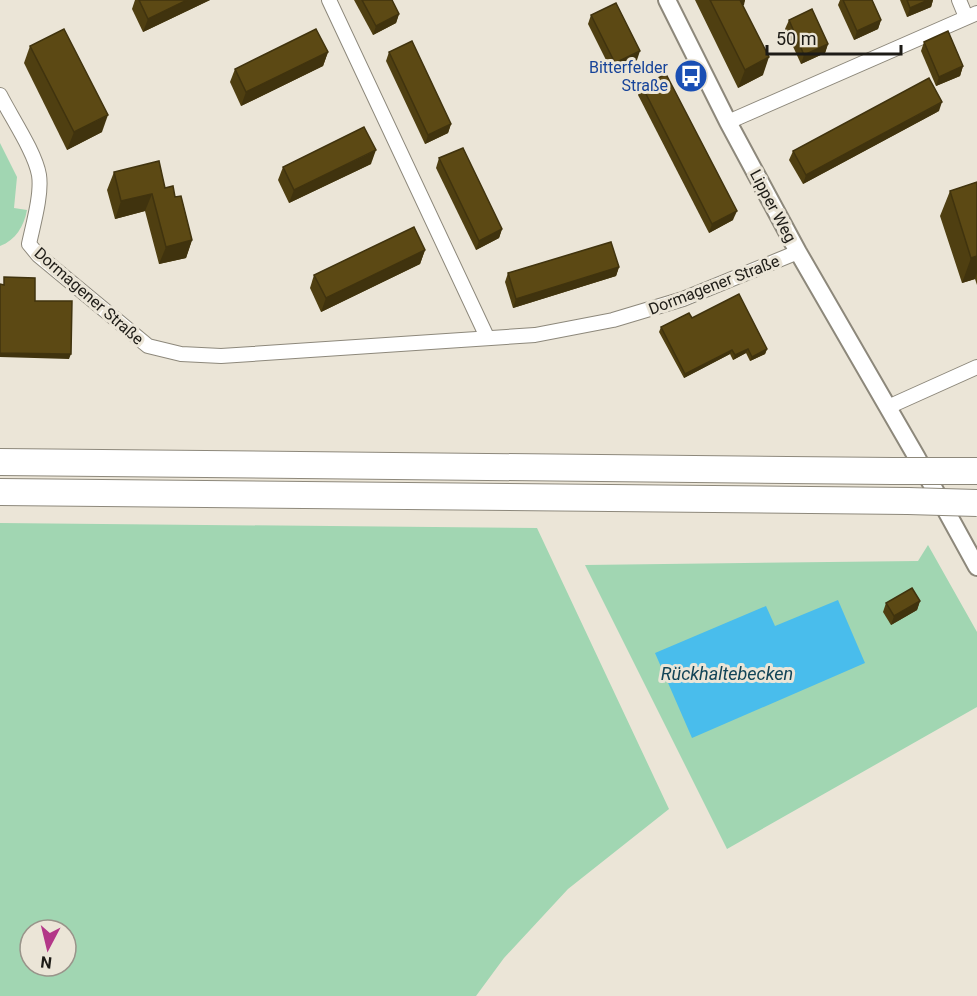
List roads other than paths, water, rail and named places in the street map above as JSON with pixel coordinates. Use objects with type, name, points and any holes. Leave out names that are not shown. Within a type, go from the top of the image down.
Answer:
[{"type":"highway","points":[[0,462],[968,471]]},
{"type":"highway","points":[[0,492],[977,503]]},
{"type":"street","points":[[329,0],[487,338]]},
{"type":"street","name":"Lipper Weg","points":[[668,0],[728,122],[798,252],[977,567]]},
{"type":"street","points":[[728,122],[971,15],[959,0]]},
{"type":"street","name":"Dormagener Straße","points":[[0,95],[36,162],[40,176],[29,244],[38,255],[148,346],[181,354],[221,356],[535,335],[613,320],[683,299],[798,252]]},
{"type":"street","points":[[888,407],[977,367]]},
{"type":"water","name":"Rückhaltebecken","points":[[838,600],[865,663],[692,738],[655,653],[766,606],[775,626]]},
{"type":"place","name":"Bitterfelder Straße","points":[[691,76]]}]
